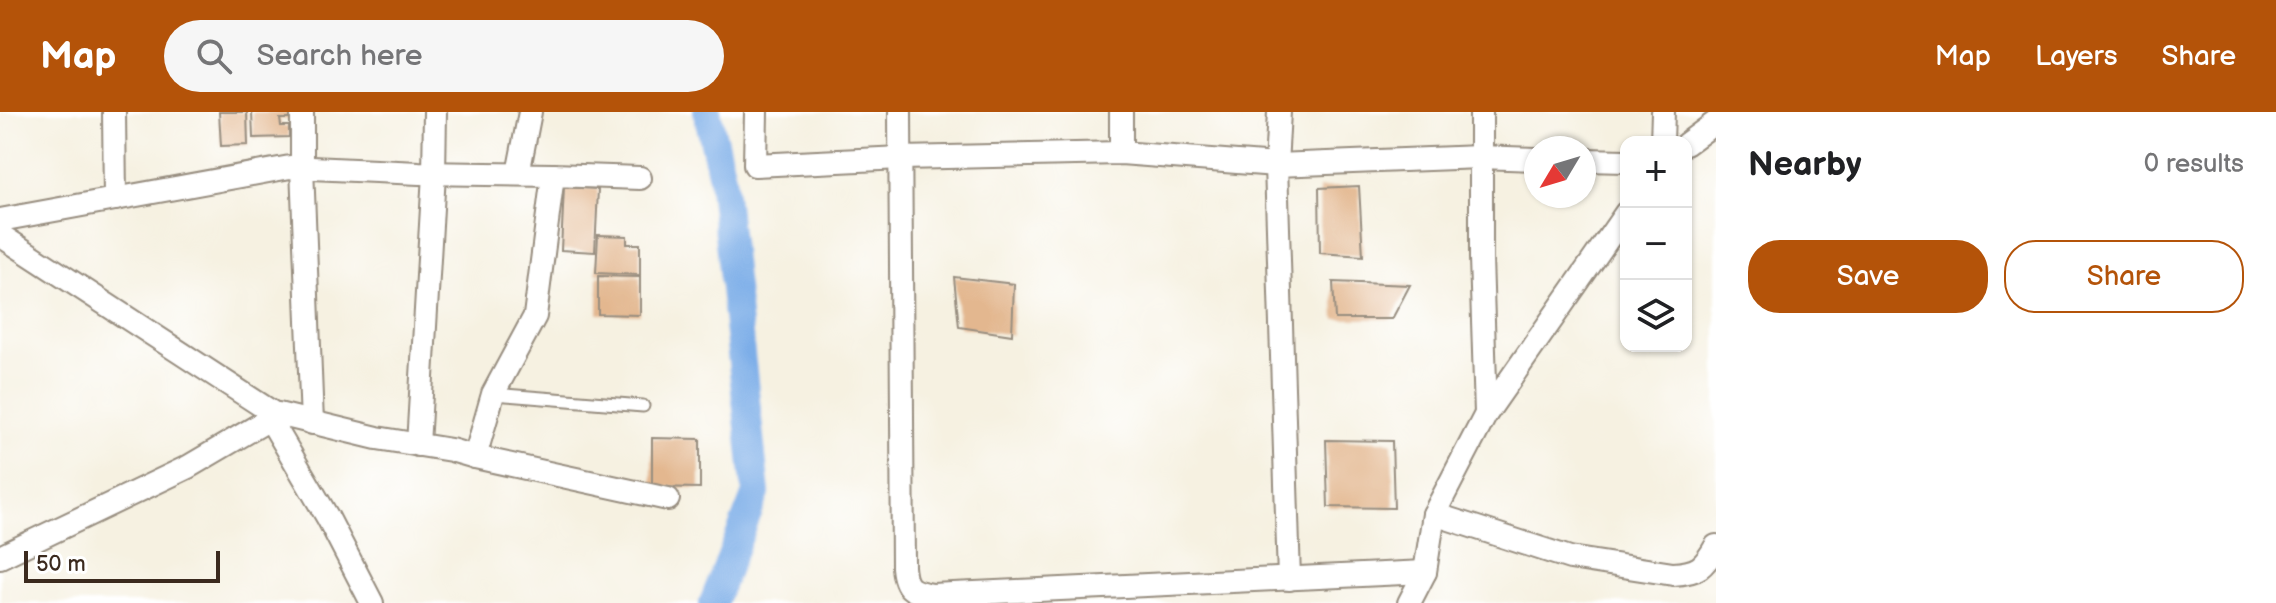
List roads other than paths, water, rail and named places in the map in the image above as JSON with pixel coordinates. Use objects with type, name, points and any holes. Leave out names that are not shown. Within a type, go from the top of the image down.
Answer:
[{"type":"street","points":[[114,112],[115,199]]},
{"type":"street","points":[[302,112],[312,423]]},
{"type":"street","points":[[418,445],[435,112]]},
{"type":"street","points":[[518,174],[530,112]]},
{"type":"street","points":[[756,112],[755,165],[1121,153],[1276,165],[1480,157],[1524,159]]},
{"type":"street","points":[[900,112],[903,567],[904,581],[909,588],[932,595],[1425,572]]},
{"type":"street","points":[[1121,112],[1121,153]]},
{"type":"street","points":[[1279,112],[1276,165],[1289,579]]},
{"type":"street","points":[[1481,112],[1486,414]]},
{"type":"street","points":[[1662,136],[1663,112]]},
{"type":"street","points":[[1692,140],[1716,122]]},
{"type":"street","points":[[1596,160],[1620,161]]},
{"type":"street","points":[[0,220],[290,167],[434,174],[640,178]]},
{"type":"street","points":[[475,457],[493,394],[535,316],[553,175]]},
{"type":"street","points":[[1409,603],[1425,572],[1434,514],[1486,414],[1620,222]]},
{"type":"street","points":[[0,235],[273,417],[451,450],[668,499]]},
{"type":"street","points":[[0,557],[188,467],[273,417]]},
{"type":"street","points":[[273,417],[372,603]]},
{"type":"street","points":[[1434,514],[1570,558],[1673,574],[1689,574],[1705,564],[1716,546]]},
{"type":"lane","points":[[493,394],[643,406]]},
{"type":"waterway","points":[[707,112],[722,177],[756,493],[713,603]]}]
